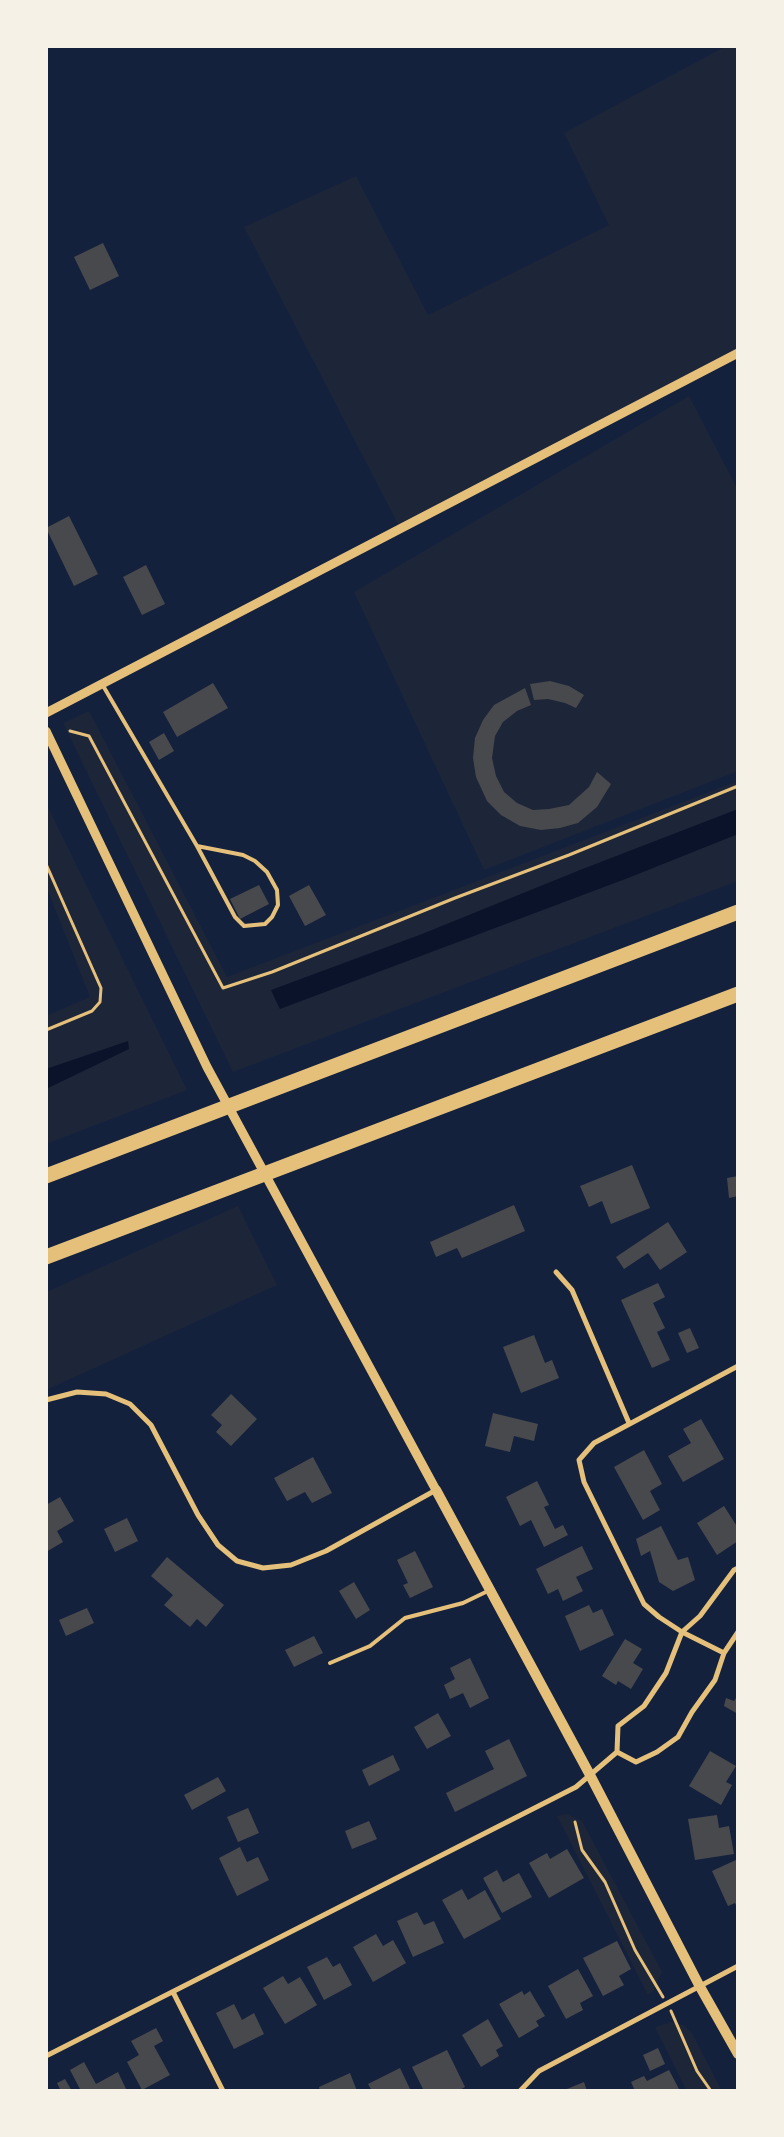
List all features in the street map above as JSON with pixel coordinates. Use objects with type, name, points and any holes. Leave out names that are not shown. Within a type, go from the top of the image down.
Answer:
[{"type":"highway","points":[[46,1176],[738,912]]},
{"type":"highway","points":[[46,1257],[738,994]]},
{"type":"main road","points":[[436,1490],[590,1775],[699,1985],[738,2054]]},
{"type":"street","points":[[46,713],[738,352]]},
{"type":"street","points":[[46,731],[208,1067],[285,1214],[436,1490],[326,1551],[291,1565],[263,1568],[237,1560],[218,1545],[198,1515],[151,1425],[130,1404],[106,1394],[77,1392],[46,1400]]},
{"type":"street","points":[[556,1272],[572,1290],[629,1423]]},
{"type":"street","points":[[724,1653],[682,1632],[659,1617],[644,1604],[584,1482],[579,1460],[594,1444],[629,1423],[738,1366]]},
{"type":"street","points":[[46,2056],[576,1787],[617,1752],[618,1726],[644,1706],[666,1673],[682,1632],[700,1616],[734,1570],[738,1568]]},
{"type":"street","points":[[617,1752],[636,1762],[657,1752],[678,1737],[692,1712],[715,1680],[724,1653],[738,1632]]},
{"type":"street","points":[[520,2091],[538,2071],[738,1966]]},
{"type":"street","points":[[173,1992],[223,2091]]},
{"type":"lane","points":[[102,684],[197,846],[234,917],[244,926],[265,924],[272,917],[278,905],[277,890],[267,872],[255,861],[243,855],[197,846]]},
{"type":"lane","points":[[330,1664],[370,1646],[405,1618],[464,1603],[490,1590]]},
{"type":"path","points":[[70,731],[89,736],[223,988],[272,972],[738,786]]},
{"type":"path","points":[[46,864],[101,988],[100,1002],[92,1011],[46,1030]]},
{"type":"path","points":[[575,1822],[582,1850],[604,1882],[635,1950],[666,2003],[697,2071],[711,2091]]},
{"type":"shaded area","points":[[726,46],[738,46],[738,350],[399,526],[244,227],[356,176],[428,315],[609,225],[564,133]]},
{"type":"shaded area","points":[[689,396],[738,490],[738,771],[484,870],[354,592]]},
{"type":"shaded area","points":[[89,711],[227,977],[738,781],[738,881],[233,1072],[63,723]]},
{"type":"shaded area","points":[[46,803],[187,1090],[46,1144],[46,1016],[90,997],[46,886]]},
{"type":"shaded area","points":[[738,809],[738,834],[628,878],[280,1009],[271,990],[422,934]]},
{"type":"shaded area","points":[[128,1041],[129,1049],[46,1089],[46,1069]]},
{"type":"shaded area","points":[[238,1206],[277,1285],[46,1390],[46,1292]]},
{"type":"shaded area","points":[[567,1814],[582,1821],[662,1972],[654,1990],[648,1995],[557,1816]]},
{"type":"shaded area","points":[[671,2022],[683,2025],[692,2033],[722,2091],[687,2091],[655,2027]]},
{"type":"building","points":[[103,243],[119,276],[90,290],[74,257]]},
{"type":"building","points":[[69,516],[98,574],[74,586],[46,528]]},
{"type":"building","points":[[146,565],[165,604],[142,615],[123,577]]},
{"type":"building","points":[[550,681],[569,686],[584,695],[576,708],[548,699],[534,700],[530,684]]},
{"type":"building","points":[[213,683],[228,708],[177,737],[163,712]]},
{"type":"building","points":[[525,688],[531,705],[517,711],[503,722],[495,736],[492,758],[496,776],[504,792],[517,803],[533,810],[569,805],[589,787],[597,772],[611,784],[597,807],[578,823],[560,828],[541,830],[520,826],[501,815],[487,801],[476,777],[473,758],[475,738],[483,720],[494,705]]},
{"type":"building","points":[[164,733],[174,751],[159,760],[149,742]]},
{"type":"building","points":[[259,885],[269,904],[240,919],[230,899]]},
{"type":"building","points":[[309,885],[326,915],[305,926],[289,896]]},
{"type":"building","points":[[632,1165],[650,1208],[611,1224],[602,1201],[589,1207],[580,1186]]},
{"type":"building","points":[[738,1176],[738,1196],[729,1198],[727,1178]]},
{"type":"building","points":[[514,1205],[525,1231],[462,1258],[457,1248],[436,1257],[430,1242]]},
{"type":"building","points":[[668,1222],[687,1252],[660,1270],[648,1253],[624,1269],[616,1257]]},
{"type":"building","points":[[658,1283],[665,1297],[653,1303],[665,1328],[657,1332],[670,1360],[652,1368],[621,1300]]},
{"type":"building","points":[[690,1328],[699,1348],[687,1353],[678,1333]]},
{"type":"building","points":[[534,1335],[545,1363],[552,1360],[559,1378],[521,1393],[503,1347]]},
{"type":"building","points":[[231,1394],[257,1419],[231,1446],[216,1432],[222,1425],[211,1415]]},
{"type":"building","points":[[493,1413],[538,1424],[534,1441],[514,1436],[510,1452],[485,1446]]},
{"type":"building","points":[[701,1419],[724,1459],[683,1482],[668,1456],[691,1443],[683,1429]]},
{"type":"building","points":[[644,1450],[662,1484],[650,1491],[660,1510],[643,1520],[614,1467]]},
{"type":"building","points":[[313,1457],[332,1493],[312,1503],[305,1492],[287,1501],[274,1478]]},
{"type":"building","points":[[537,1481],[549,1505],[544,1507],[555,1529],[563,1525],[568,1535],[544,1547],[531,1520],[520,1526],[506,1497]]},
{"type":"building","points":[[60,1497],[74,1521],[57,1531],[63,1542],[46,1552],[46,1505]]},
{"type":"building","points":[[724,1506],[738,1528],[738,1541],[717,1555],[697,1523]]},
{"type":"building","points":[[127,1518],[138,1541],[115,1552],[104,1529]]},
{"type":"building","points":[[661,1526],[678,1560],[688,1557],[695,1580],[673,1591],[659,1582],[650,1551],[641,1556],[636,1539]]},
{"type":"building","points":[[582,1546],[593,1569],[576,1577],[583,1591],[563,1601],[558,1589],[548,1594],[536,1569]]},
{"type":"building","points":[[415,1551],[433,1587],[410,1598],[403,1585],[408,1583],[397,1560]]},
{"type":"building","points":[[167,1557],[224,1605],[206,1627],[197,1619],[190,1627],[164,1605],[173,1595],[151,1576]]},
{"type":"building","points":[[354,1582],[370,1610],[356,1619],[339,1591]]},
{"type":"building","points":[[589,1605],[593,1613],[602,1609],[614,1635],[580,1651],[565,1616]]},
{"type":"building","points":[[87,1608],[94,1623],[66,1636],[59,1620]]},
{"type":"building","points":[[314,1636],[323,1653],[294,1667],[285,1650]]},
{"type":"building","points":[[625,1639],[642,1649],[633,1663],[643,1669],[631,1689],[618,1681],[616,1685],[602,1676]]},
{"type":"building","points":[[470,1658],[489,1698],[470,1708],[463,1693],[450,1699],[444,1685],[455,1679],[450,1668]]},
{"type":"building","points":[[738,1695],[738,1714],[724,1706],[726,1698],[734,1701]]},
{"type":"building","points":[[438,1713],[451,1736],[427,1749],[414,1727]]},
{"type":"building","points":[[509,1739],[527,1776],[455,1812],[446,1793],[494,1769],[485,1751]]},
{"type":"building","points":[[710,1751],[736,1766],[726,1782],[732,1785],[721,1805],[689,1786]]},
{"type":"building","points":[[393,1755],[400,1770],[369,1786],[362,1770]]},
{"type":"building","points":[[218,1777],[226,1791],[192,1810],[184,1795]]},
{"type":"building","points":[[248,1808],[259,1833],[238,1842],[227,1817]]},
{"type":"building","points":[[717,1815],[719,1828],[729,1826],[734,1854],[695,1860],[688,1819]]},
{"type":"building","points":[[369,1821],[377,1839],[352,1849],[345,1831]]},
{"type":"building","points":[[240,1847],[247,1862],[258,1857],[269,1880],[237,1896],[219,1858]]},
{"type":"building","points":[[567,1849],[584,1878],[549,1898],[529,1863],[547,1853],[550,1859]]},
{"type":"building","points":[[738,1859],[738,1909],[735,1903],[728,1906],[712,1871]]},
{"type":"building","points":[[497,1870],[503,1882],[519,1873],[532,1897],[502,1913],[483,1878]]},
{"type":"building","points":[[462,1889],[468,1900],[485,1890],[501,1919],[464,1939],[442,1900]]},
{"type":"building","points":[[417,1912],[424,1925],[434,1921],[444,1943],[413,1957],[397,1921]]},
{"type":"building","points":[[376,1934],[383,1946],[393,1940],[406,1963],[373,1982],[353,1947]]},
{"type":"building","points":[[617,1941],[631,1969],[619,1976],[624,1985],[603,1996],[583,1958]]},
{"type":"building","points":[[327,1957],[333,1967],[340,1963],[352,1985],[324,2000],[307,1967]]},
{"type":"building","points":[[578,1969],[593,1996],[580,2003],[583,2010],[566,2019],[548,1986]]},
{"type":"building","points":[[283,1976],[288,1984],[300,1977],[317,2005],[285,2024],[263,1988]]},
{"type":"building","points":[[522,1991],[524,1995],[530,1991],[545,2016],[536,2021],[539,2026],[519,2038],[499,2004]]},
{"type":"building","points":[[234,2004],[242,2020],[254,2013],[264,2034],[234,2049],[216,2013]]},
{"type":"building","points":[[488,2019],[503,2046],[496,2050],[499,2056],[481,2067],[462,2035]]},
{"type":"building","points":[[156,2028],[163,2041],[154,2046],[170,2075],[142,2090],[127,2062],[139,2055],[131,2041]]},
{"type":"building","points":[[658,2048],[665,2064],[650,2071],[643,2055]]},
{"type":"building","points":[[447,2050],[465,2087],[458,2091],[424,2091],[412,2067]]},
{"type":"building","points":[[84,2062],[96,2084],[118,2072],[127,2091],[81,2091],[70,2070]]},
{"type":"building","points":[[400,2068],[411,2091],[372,2091],[368,2084]]},
{"type":"building","points":[[669,2070],[680,2091],[635,2091],[631,2082],[644,2076],[647,2081]]},
{"type":"building","points":[[350,2073],[357,2091],[320,2091],[319,2087]]},
{"type":"building","points":[[65,2079],[72,2091],[61,2091],[57,2083]]},
{"type":"building","points":[[584,2082],[587,2091],[562,2091]]}]
